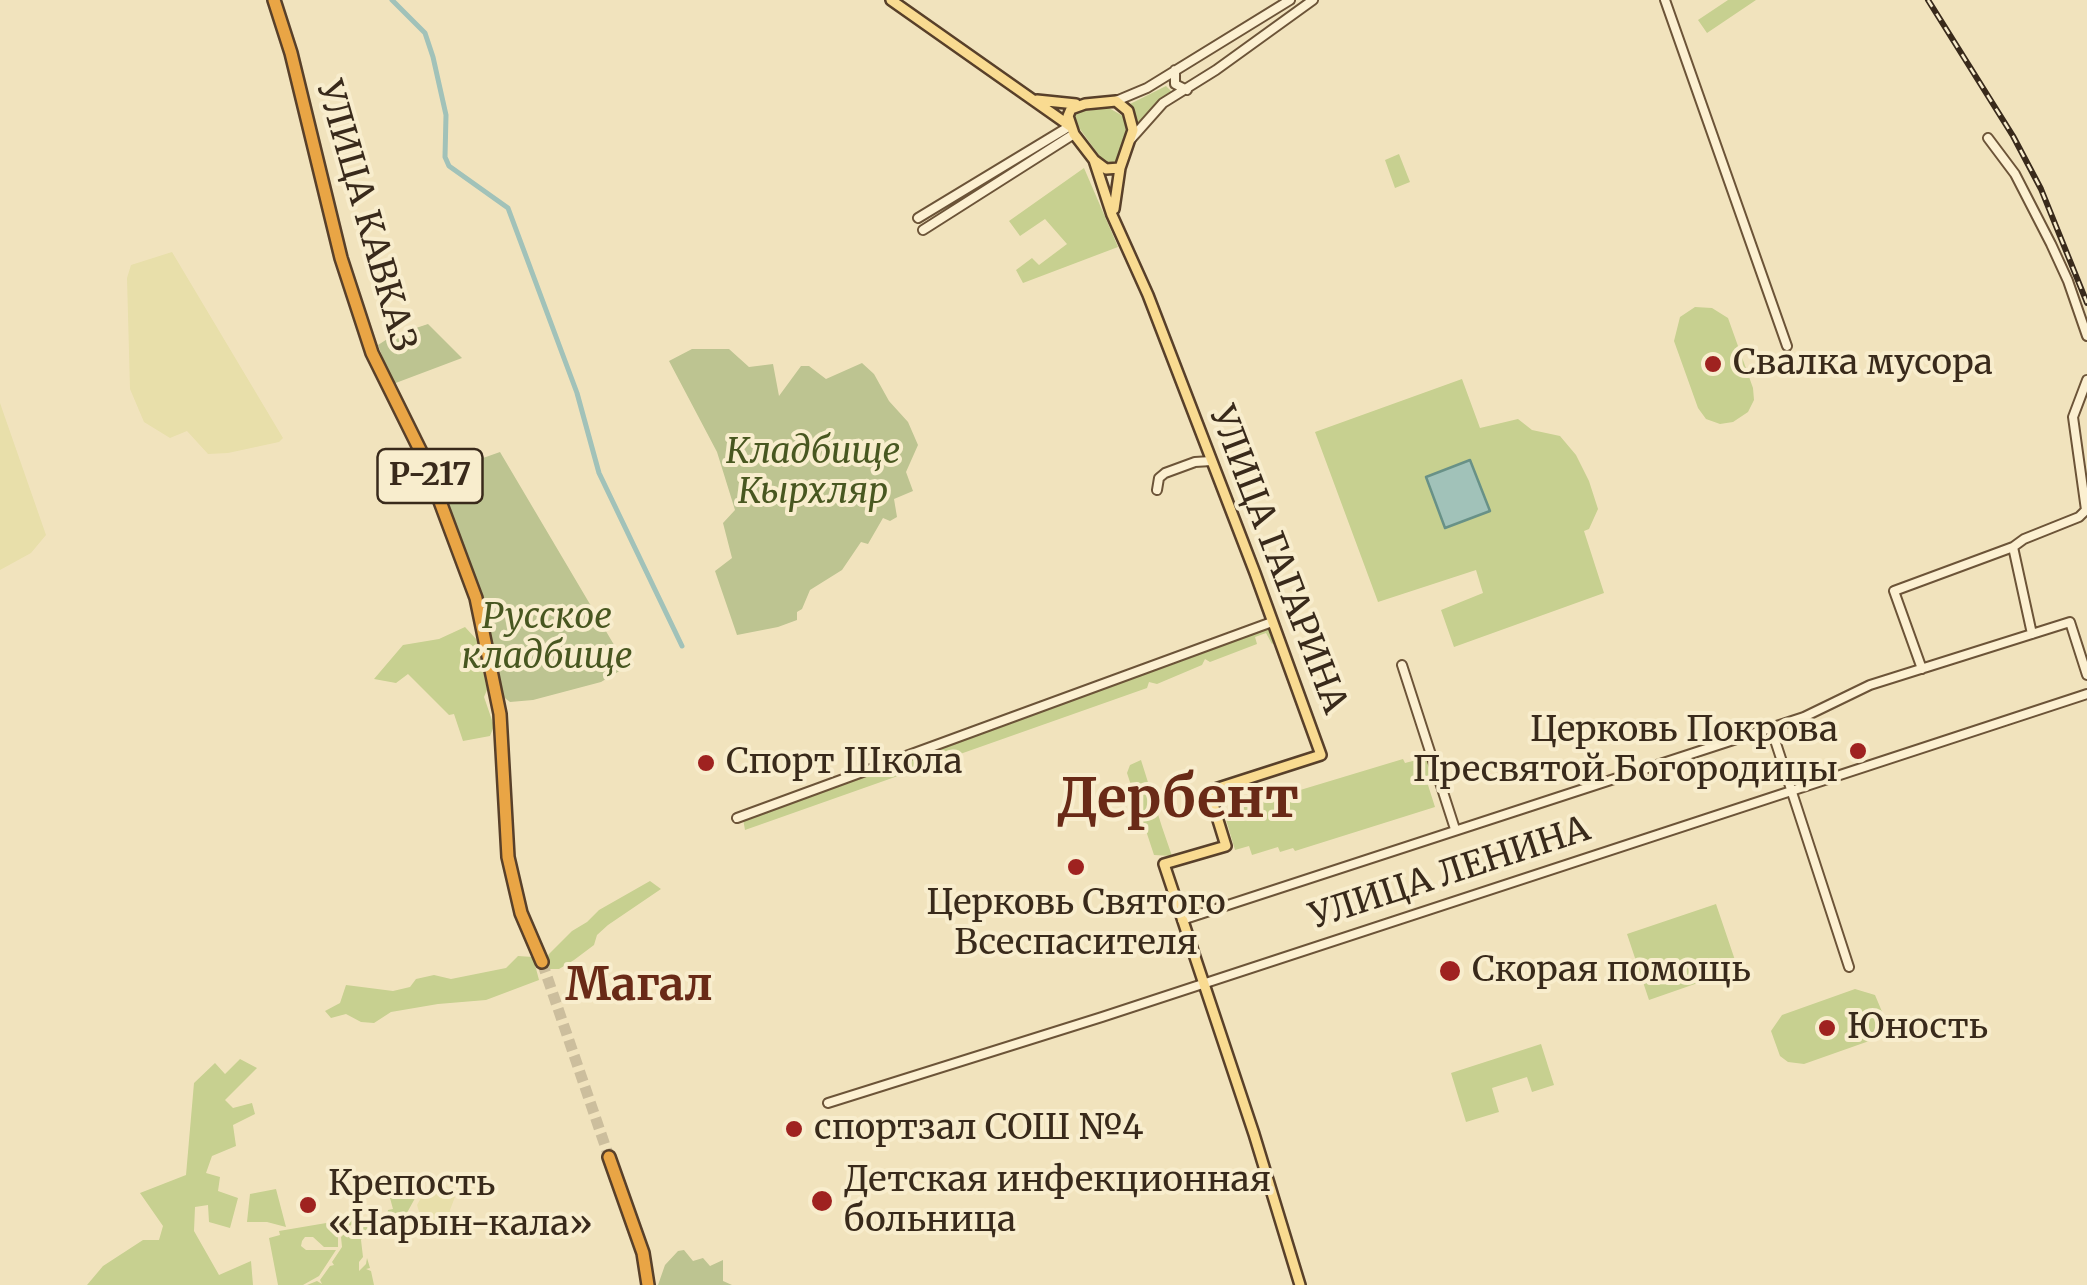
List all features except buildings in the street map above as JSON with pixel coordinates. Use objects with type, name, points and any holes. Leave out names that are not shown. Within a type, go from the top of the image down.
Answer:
[{"type":"highway","name":"УЛИЦА КАВКАЗ","points":[[274,0],[291,53],[341,258],[372,353],[423,456],[476,598],[500,714],[508,857],[521,913],[542,962]]},
{"type":"highway","points":[[609,1157],[643,1253],[648,1285]]},
{"type":"main road","points":[[892,0],[1072,130],[1094,160],[1106,169],[1120,168],[1131,139],[1132,119],[1116,101],[1046,103],[1029,98]]},
{"type":"main road","points":[[1072,130],[1071,109],[1085,104]]},
{"type":"main road","name":"УЛИЦА ГАГАРИНА","points":[[1094,160],[1112,216],[1148,295],[1321,755],[1208,791],[1226,846],[1164,864]]},
{"type":"main road","name":"УЛИЦА ГАГАРИНА","points":[[1120,168],[1114,190],[1114,216],[1148,295],[1322,756],[1210,792],[1228,847],[1164,864]]},
{"type":"main road","points":[[1164,864],[1300,1285]]},
{"type":"street","points":[[1116,101],[1140,91],[1290,0]]},
{"type":"street","points":[[1131,139],[1163,103],[1313,0]]},
{"type":"street","points":[[1665,0],[1786,346]]},
{"type":"street","points":[[1242,29],[1255,30],[1254,42]]},
{"type":"street","points":[[1175,70],[1174,84],[1186,90]]},
{"type":"street","points":[[918,218],[1072,130]]},
{"type":"street","points":[[922,230],[1072,130]]},
{"type":"street","points":[[1988,138],[2015,174],[2051,244],[2087,336]]},
{"type":"street","points":[[1922,669],[1894,591],[2013,548],[2086,510],[2072,418],[2087,380]]},
{"type":"street","points":[[1157,490],[1159,478],[1165,473],[1196,462],[1211,462]]},
{"type":"street","points":[[2013,548],[2032,634]]},
{"type":"street","points":[[737,818],[1272,622]]},
{"type":"street","points":[[1182,920],[1804,717],[1870,685],[2070,622],[2087,674]]},
{"type":"street","points":[[1402,665],[1455,828]]},
{"type":"street","name":"УЛИЦА ЛЕНИНА","points":[[828,1103],[2087,694]]},
{"type":"street","points":[[1771,728],[1849,967]]},
{"type":"shaded area","points":[[172,252],[283,438],[279,442],[208,454],[187,431],[170,438],[144,422],[130,389],[127,278],[131,265]]},
{"type":"shaded area","points":[[0,403],[46,535],[31,553],[0,570]]},
{"type":"shaded area","points":[[458,1189],[450,1210],[453,1225],[425,1231],[417,1205],[422,1196]]},
{"type":"green space","points":[[1728,0],[1756,0],[1707,33],[1698,20]]},
{"type":"green space","points":[[1166,86],[1173,93],[1138,124],[1126,106]]},
{"type":"green space","points":[[1109,108],[1123,116],[1129,129],[1116,165],[1106,165],[1072,118],[1077,112]]},
{"type":"green space","points":[[1399,154],[1410,182],[1395,188],[1385,160]]},
{"type":"green space","points":[[1084,168],[1118,247],[1023,283],[1016,270],[1032,258],[1039,265],[1067,244],[1045,219],[1020,236],[1009,221]]},
{"type":"green space","name":"Свалка мусора","points":[[1695,307],[1712,308],[1728,318],[1753,388],[1754,400],[1748,412],[1733,422],[1720,424],[1706,419],[1698,408],[1674,341],[1680,317]]},
{"type":"green space","points":[[428,324],[462,358],[393,384],[378,345]]},
{"type":"green space","name":"Кладбище Кырхляр","points":[[692,349],[729,349],[749,367],[773,364],[779,396],[801,366],[809,366],[826,379],[862,363],[908,422],[918,445],[906,472],[913,491],[894,499],[897,517],[890,521],[883,518],[868,544],[861,542],[842,570],[810,590],[797,612],[797,620],[778,627],[737,635],[715,571],[732,558],[723,523],[735,510],[717,452],[669,361]]},
{"type":"green space","points":[[1462,379],[1480,428],[1518,419],[1532,430],[1560,436],[1576,455],[1598,509],[1589,529],[1584,531],[1604,593],[1454,647],[1441,610],[1483,593],[1476,570],[1378,602],[1315,432]]},
{"type":"green space","name":"Русское кладбище","points":[[500,452],[623,660],[626,667],[601,682],[533,700],[510,702],[501,695],[476,584],[435,475]]},
{"type":"green space","points":[[465,627],[477,640],[487,690],[484,697],[494,726],[490,736],[463,741],[454,714],[449,715],[408,674],[396,683],[374,679],[403,645],[439,639]]},
{"type":"green space","points":[[1268,627],[1275,642],[1272,644],[1266,633],[1255,637],[1257,644],[1210,662],[1205,659],[1202,665],[1157,684],[1149,682],[1147,688],[745,830],[743,819]]},
{"type":"green space","points":[[1428,757],[1436,782],[1428,785],[1435,807],[1295,851],[1293,848],[1280,852],[1278,847],[1252,855],[1249,846],[1235,850],[1224,813],[1403,759],[1405,763]]},
{"type":"green space","points":[[1141,760],[1172,856],[1154,855],[1127,773],[1130,765]]},
{"type":"green space","points":[[650,881],[661,889],[608,925],[597,935],[594,945],[574,960],[559,969],[548,969],[545,962],[549,954],[572,931],[599,910]]},
{"type":"green space","points":[[1716,904],[1738,969],[1649,1000],[1627,934]]},
{"type":"green space","points":[[518,956],[533,957],[539,980],[486,1000],[391,1012],[374,1023],[361,1022],[346,1014],[331,1018],[325,1011],[340,1003],[346,985],[393,991],[434,975],[451,979],[506,968]]},
{"type":"green space","name":"Юность","points":[[1855,989],[1875,995],[1883,1014],[1878,1035],[1804,1064],[1788,1062],[1780,1056],[1771,1031],[1782,1015]]},
{"type":"green space","points":[[1541,1044],[1554,1085],[1532,1092],[1527,1077],[1492,1088],[1499,1112],[1466,1122],[1451,1073]]},
{"type":"green space","points":[[240,1059],[257,1068],[225,1100],[233,1108],[252,1103],[255,1114],[233,1125],[236,1146],[212,1156],[206,1173],[220,1177],[218,1191],[238,1198],[230,1228],[209,1222],[208,1205],[195,1207],[194,1231],[219,1275],[251,1261],[253,1285],[87,1285],[103,1266],[143,1240],[159,1240],[163,1226],[140,1193],[186,1175],[194,1083],[215,1063],[225,1074]]},
{"type":"green space","points":[[276,1189],[286,1227],[247,1222],[250,1194]]},
{"type":"green space","points":[[420,1189],[402,1222],[385,1226],[388,1210],[393,1209],[390,1198]]},
{"type":"green space","points":[[349,1214],[356,1221],[338,1235],[338,1247],[324,1247],[313,1237],[302,1241],[306,1250],[336,1250],[319,1276],[303,1285],[278,1285],[269,1238],[280,1235],[279,1231],[338,1221]]},
{"type":"green space","points":[[372,1219],[361,1240],[363,1257],[359,1271],[367,1258],[370,1268],[366,1269],[371,1271],[374,1285],[307,1285],[317,1281],[322,1284],[320,1280],[334,1265],[332,1262],[342,1247],[341,1237],[350,1228]]},
{"type":"green space","points":[[684,1250],[693,1261],[703,1258],[710,1266],[723,1260],[723,1281],[732,1285],[658,1285],[665,1265]]},
{"type":"water","points":[[1470,460],[1490,511],[1445,528],[1426,477]]},
{"type":"waterway","points":[[392,0],[425,33],[446,115],[445,157],[449,166],[508,208],[577,393],[599,473],[682,646]]},
{"type":"tunnel","points":[[542,962],[609,1157]]},
{"type":"railway","points":[[1928,0],[2013,136],[2041,189],[2087,303]]},
{"type":"place","name":"Свалка мусора","points":[[1713,364]]},
{"type":"place","name":"Церковь Покрова Пресвятой Богородицы","points":[[1858,751]]},
{"type":"place","name":"Спорт Школа","points":[[706,763]]},
{"type":"place","name":"Церковь Святого Всеспасителя","points":[[1076,867]]},
{"type":"place","name":"Скорая помощь","points":[[1450,971]]},
{"type":"place","name":"Юность","points":[[1827,1028]]},
{"type":"place","name":"спортзал СОШ №4","points":[[794,1129]]},
{"type":"place","name":"Детская инфекционная больница","points":[[822,1201]]},
{"type":"place","name":"Крепость «Нарын-кала»","points":[[308,1205]]},
{"type":"district","name":"Дербент","points":[[1178,801]]},
{"type":"district","name":"Магал","points":[[639,987]]}]
